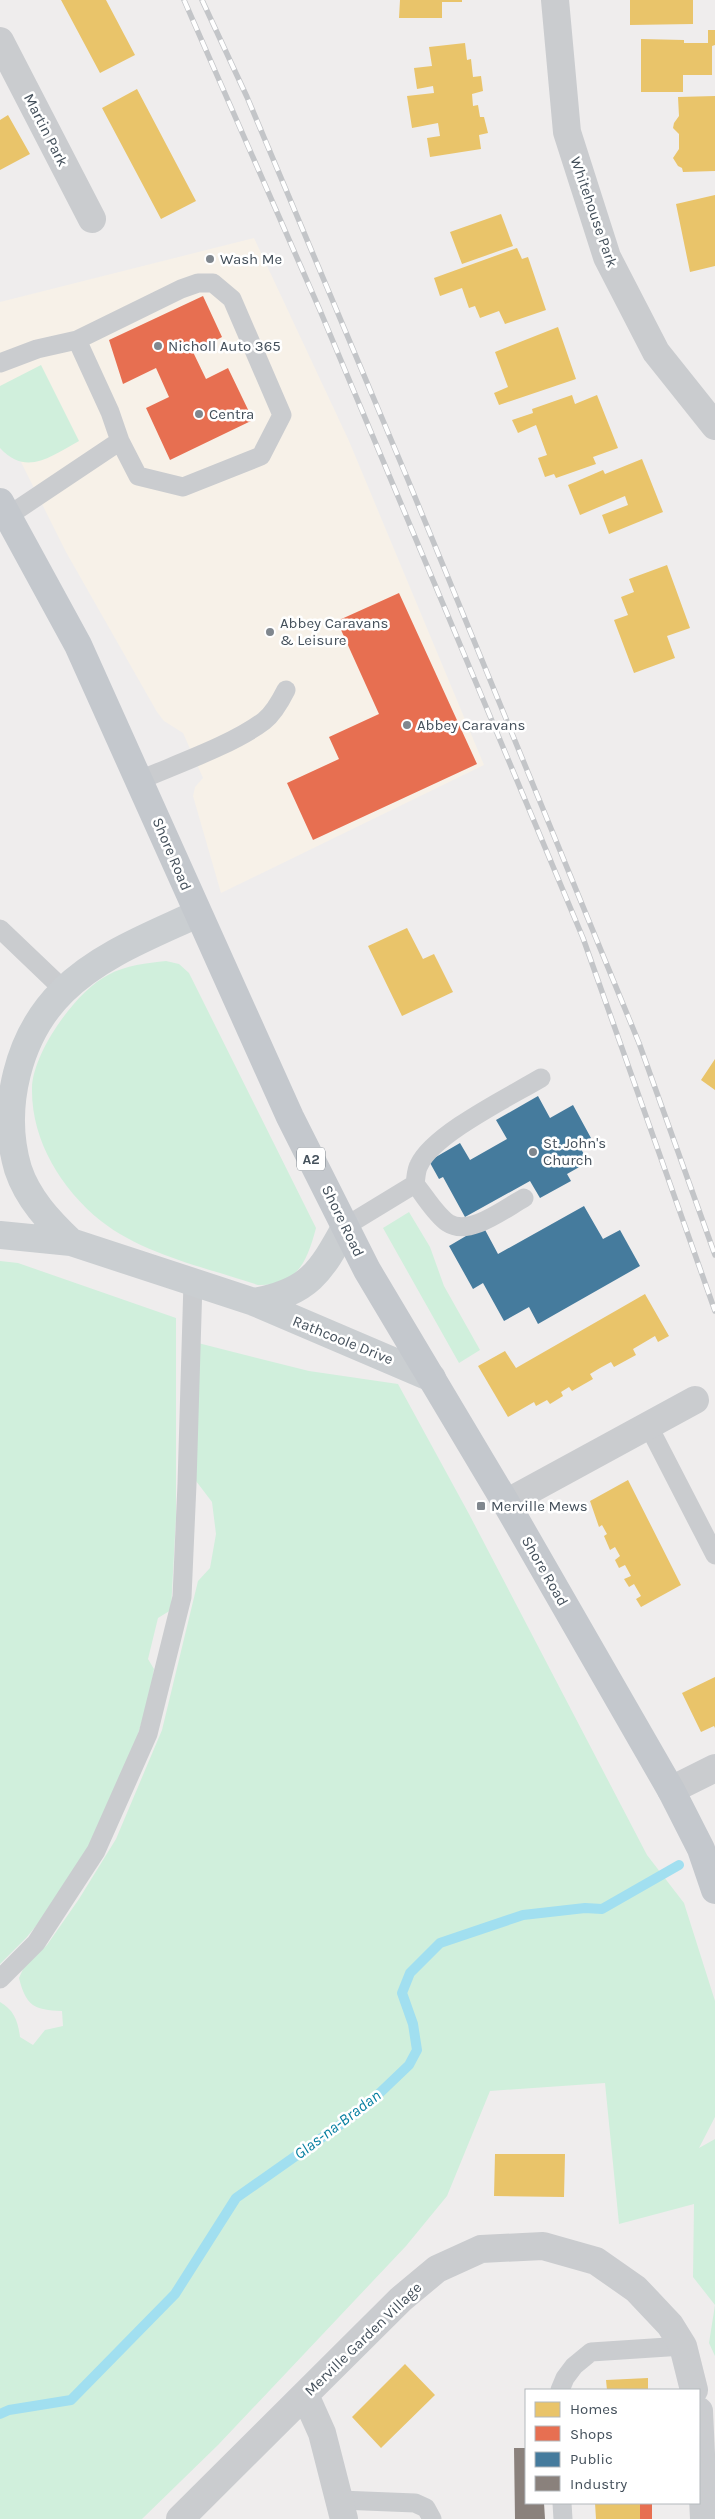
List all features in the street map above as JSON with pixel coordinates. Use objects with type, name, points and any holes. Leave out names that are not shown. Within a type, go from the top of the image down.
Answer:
[{"type":"main road","name":"Shore Road","points":[[4,509],[78,645],[140,780],[197,914],[290,1117],[367,1270],[506,1502],[671,1790],[707,1868]]},
{"type":"street","name":"Whitehouse Park","points":[[555,0],[567,132],[606,257],[656,352],[715,426]]},
{"type":"street","name":"Martin Park","points":[[3,54],[92,219]]},
{"type":"street","name":"Rathcoole Drive","points":[[70,1242],[47,1220],[30,1194],[18,1170],[6,1156],[15,1078],[25,1045],[39,1019],[64,990],[112,954],[197,914]]},
{"type":"street","name":"Rathcoole Drive","points":[[254,1302],[279,1297],[299,1288],[331,1252],[346,1226]]},
{"type":"street","name":"Rathcoole Drive","points":[[0,1235],[70,1242],[254,1302],[432,1378]]},
{"type":"street","points":[[506,1502],[695,1400]]},
{"type":"street","points":[[671,1790],[715,1768]]},
{"type":"street","name":"Merville Garden Village","points":[[180,2519],[401,2299],[436,2269],[481,2249],[543,2246],[596,2261],[636,2289],[670,2325],[683,2346],[694,2389]]},
{"type":"street","points":[[305,2395],[322,2433],[342,2510]]},
{"type":"street","points":[[700,2433],[704,2519]]},
{"type":"lane","points":[[0,363],[37,349],[77,340],[181,289],[198,283],[213,283],[222,288],[232,299],[282,415],[261,456],[183,488],[138,476],[120,441],[110,412],[77,340]]},
{"type":"lane","points":[[4,509],[120,441]]},
{"type":"lane","points":[[140,780],[243,734],[266,720],[286,690]]},
{"type":"lane","points":[[0,929],[64,990]]},
{"type":"lane","points":[[346,1226],[415,1184],[419,1165],[432,1148],[460,1127],[541,1078]]},
{"type":"lane","points":[[415,1184],[446,1222],[464,1229],[474,1226],[524,1198]]},
{"type":"lane","points":[[0,1980],[36,1943],[96,1851],[148,1734],[182,1597],[188,1484],[192,1282]]},
{"type":"lane","points":[[648,1425],[715,1555]]},
{"type":"lane","points":[[560,2389],[565,2378],[574,2366],[591,2352],[683,2346]]},
{"type":"lane","points":[[342,2510],[415,2503],[426,2508],[432,2519]]},
{"type":"lane","points":[[562,2504],[563,2519]]},
{"type":"shaded area","points":[[254,238],[349,441],[484,765],[221,893],[193,796],[195,787],[203,778],[183,733],[164,721],[157,712],[66,552],[0,420],[0,302]]},
{"type":"green space","points":[[41,365],[79,441],[39,461],[20,461],[10,457],[0,448],[0,386]]},
{"type":"green space","points":[[166,961],[179,964],[189,973],[316,1228],[304,1261],[298,1270],[282,1281],[258,1285],[156,1252],[118,1233],[101,1221],[73,1194],[61,1179],[43,1144],[33,1107],[32,1088],[34,1073],[40,1057],[58,1024],[83,994],[108,975],[129,967]]},
{"type":"green space","points":[[409,1212],[430,1247],[444,1286],[480,1350],[459,1363],[383,1228]]},
{"type":"green space","points":[[0,1261],[18,1263],[176,1318],[176,1517],[171,1610],[158,1618],[148,1659],[154,1669],[150,1695],[129,1763],[70,1885],[26,1938],[0,1964]]},
{"type":"green space","points":[[198,1343],[309,1371],[398,1384],[469,1514],[647,1855],[684,1903],[715,2001],[715,2117],[699,2148],[715,2139],[715,2305],[693,2277],[694,2204],[619,2224],[605,2083],[490,2091],[447,2196],[406,2246],[218,2445],[142,2519],[0,2519],[0,2002],[14,2016],[20,2037],[33,2045],[45,2030],[63,2026],[62,2011],[38,2008],[33,2005],[25,1995],[19,1978],[24,1967],[47,1945],[79,1899],[116,1839],[162,1730],[198,1581],[210,1568],[216,1534],[212,1502],[196,1481]]},
{"type":"green space","points":[[715,2305],[715,2356],[709,2343]]},
{"type":"building: Homes","points":[[61,0],[106,0],[135,55],[100,73]]},
{"type":"building: Homes","points":[[400,0],[462,0],[462,2],[442,2],[442,18],[399,18]]},
{"type":"building: Homes","points":[[630,0],[693,0],[693,24],[630,25]]},
{"type":"building: Homes","points":[[708,30],[715,30],[715,45],[712,46],[712,75],[683,75],[683,92],[641,92],[641,39],[684,40],[684,43],[708,43]]},
{"type":"building: Homes","points":[[465,43],[467,60],[471,59],[473,77],[481,76],[483,91],[472,94],[473,106],[478,105],[480,117],[484,117],[488,133],[479,135],[481,149],[430,157],[427,138],[440,136],[438,123],[412,128],[407,96],[434,93],[433,86],[417,89],[414,68],[432,66],[429,47]]},
{"type":"building: Homes","points":[[137,89],[196,201],[161,219],[102,108]]},
{"type":"building: Homes","points":[[715,96],[715,171],[683,172],[682,168],[678,166],[673,158],[679,149],[679,134],[673,128],[679,116],[678,97]]},
{"type":"building: Homes","points":[[8,115],[30,154],[0,170],[0,120]]},
{"type":"building: Homes","points":[[715,195],[715,266],[690,272],[676,204]]},
{"type":"building: Homes","points":[[501,214],[513,246],[462,264],[450,232]]},
{"type":"building: Homes","points":[[517,248],[522,259],[528,257],[546,310],[505,324],[499,311],[480,318],[475,306],[469,308],[462,288],[440,296],[434,278]]},
{"type":"building: Homes","points":[[558,327],[576,379],[499,405],[494,393],[508,387],[495,352]]},
{"type":"building: Homes","points":[[572,395],[575,404],[597,395],[618,448],[593,457],[596,464],[556,478],[554,474],[545,477],[538,458],[547,455],[536,425],[518,433],[512,420],[533,413],[532,409]]},
{"type":"building: Homes","points":[[642,459],[663,512],[609,534],[602,515],[628,505],[625,496],[580,515],[568,485],[603,470],[605,474]]},
{"type":"building: Homes","points":[[667,565],[690,628],[667,636],[675,658],[634,673],[614,620],[628,615],[621,597],[634,592],[629,579]]},
{"type":"building: Homes","points":[[407,928],[423,959],[434,954],[453,992],[402,1016],[368,946]]},
{"type":"building: Homes","points":[[715,1059],[715,1090],[701,1080]]},
{"type":"building: Homes","points":[[645,1294],[669,1336],[658,1342],[655,1336],[633,1349],[636,1355],[614,1367],[611,1362],[600,1368],[590,1374],[593,1379],[572,1391],[569,1387],[561,1392],[563,1396],[550,1404],[547,1400],[536,1406],[534,1402],[508,1417],[478,1366],[505,1351],[516,1368]]},
{"type":"building: Homes","points":[[628,1480],[681,1585],[641,1607],[636,1599],[641,1596],[634,1584],[629,1587],[624,1579],[631,1576],[625,1565],[619,1568],[615,1560],[620,1556],[615,1547],[610,1550],[604,1536],[607,1534],[602,1525],[599,1527],[590,1501]]},
{"type":"building: Homes","points":[[715,1677],[715,1728],[714,1726],[701,1732],[682,1693]]},
{"type":"building: Homes","points":[[495,2154],[565,2154],[564,2197],[494,2196]]},
{"type":"building: Homes","points":[[405,2364],[435,2395],[381,2448],[352,2417]]},
{"type":"building: Homes","points":[[648,2378],[648,2389],[607,2389],[606,2380]]},
{"type":"building: Homes","points":[[595,2504],[640,2504],[640,2519],[596,2519]]},
{"type":"building: Shops","points":[[203,296],[222,337],[193,352],[206,379],[228,368],[253,420],[170,460],[146,408],[169,397],[156,368],[123,384],[109,340]]},
{"type":"building: Shops","name":"Abbey Caravans","points":[[399,593],[477,764],[313,840],[287,783],[339,759],[329,737],[379,714],[337,621]]},
{"type":"building: Shops","points":[[640,2504],[652,2504],[652,2519],[640,2519]]},
{"type":"building: Public","name":"St. John's Church","points":[[538,1096],[550,1118],[573,1105],[591,1138],[579,1145],[588,1162],[567,1174],[571,1181],[540,1198],[530,1181],[465,1217],[443,1177],[439,1179],[429,1161],[460,1143],[470,1160],[507,1139],[496,1120]]},
{"type":"building: Public","points":[[584,1206],[603,1239],[620,1230],[640,1266],[538,1324],[529,1307],[504,1321],[483,1283],[473,1289],[449,1246],[483,1226],[498,1254]]},
{"type":"building: Industry","points":[[514,2448],[525,2448],[525,2504],[544,2504],[545,2519],[515,2519]]},
{"type":"waterway","name":"Glas-na-Bradan","points":[[0,2414],[9,2410],[71,2400],[175,2294],[236,2198],[364,2108],[409,2065],[417,2050],[413,2024],[402,1993],[410,1973],[440,1943],[523,1915],[585,1908],[602,1909],[679,1865]]},
{"type":"railway","points":[[184,0],[319,308],[583,938],[715,1311]]},
{"type":"railway","points":[[202,0],[247,97],[408,480],[639,1043],[715,1255]]},
{"type":"place","name":"Wash Me","points":[[210,259]]},
{"type":"place","name":"Nicholl Auto 365","points":[[158,346]]},
{"type":"place","name":"Centra","points":[[199,414]]},
{"type":"place","name":"Abbey Caravans & Leisure","points":[[270,632]]},
{"type":"place","name":"Abbey Caravans","points":[[407,725]]},
{"type":"place","name":"St. John's Church","points":[[533,1152]]},
{"type":"place","name":"Merville Mews","points":[[481,1506]]}]
